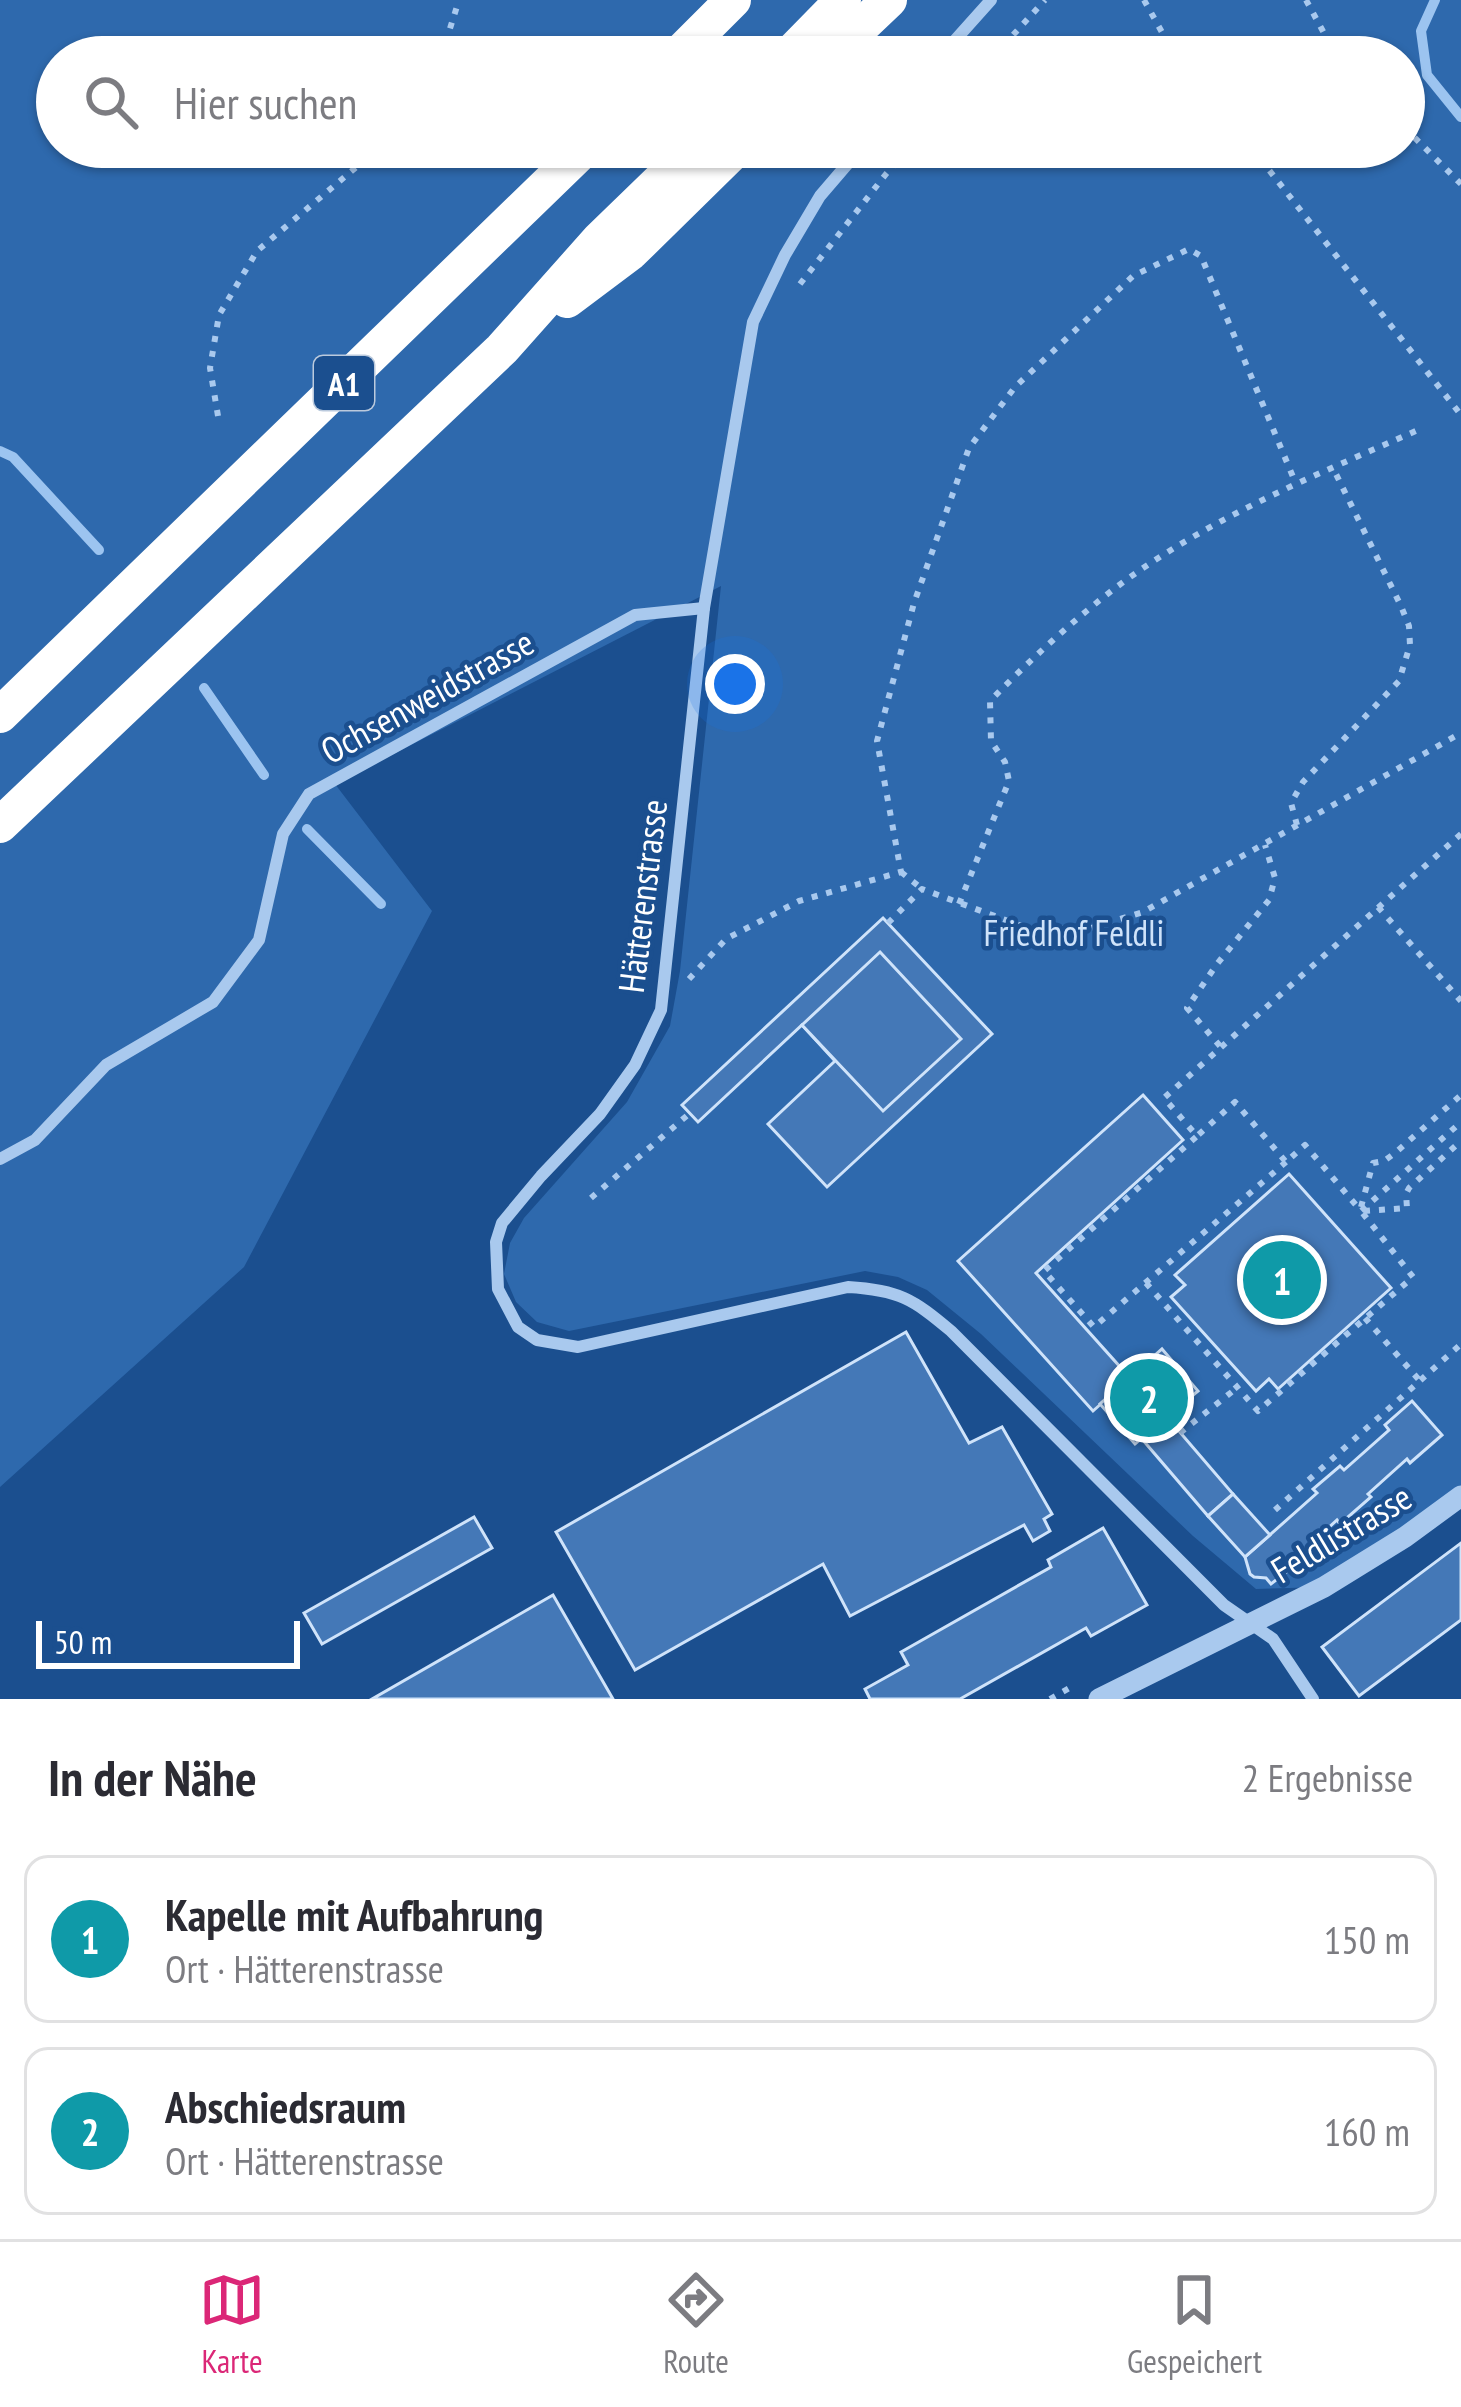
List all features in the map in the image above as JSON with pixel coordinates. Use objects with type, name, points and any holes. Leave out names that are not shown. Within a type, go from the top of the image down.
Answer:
[{"type":"highway","points":[[697,36],[733,0]]},
{"type":"highway","points":[[808,36],[843,0]]},
{"type":"highway","points":[[851,36],[889,0]]},
{"type":"highway","name":"A1","points":[[0,715],[564,168]]},
{"type":"highway","name":"A1","points":[[0,825],[502,349],[599,240],[673,168]]},
{"type":"highway","name":"A1","points":[[502,349],[631,252],[717,168]]},
{"type":"street","points":[[959,36],[991,0]]},
{"type":"street","name":"Hätterenstrasse","points":[[844,168],[820,196],[784,255],[753,322],[704,608],[661,1010],[635,1065],[600,1114],[502,1223],[496,1242],[498,1289],[518,1327],[537,1340],[578,1347],[848,1287],[885,1289],[919,1304],[951,1330],[1224,1605],[1273,1640],[1313,1699]]},
{"type":"street","name":"Ochsenweidstrasse","points":[[0,1159],[34,1140],[106,1065],[213,1002],[259,940],[284,834],[309,794],[635,616],[704,608]]},
{"type":"street","name":"Feldlistrasse","points":[[1099,1699],[1324,1587],[1461,1496]]},
{"type":"path","points":[[448,36],[459,0]]},
{"type":"path","points":[[1012,36],[1045,0]]},
{"type":"path","points":[[1144,0],[1165,36]]},
{"type":"path","points":[[1306,0],[1326,36]]},
{"type":"path","points":[[1425,148],[1461,184]]},
{"type":"path","points":[[218,416],[210,368],[219,315],[257,251],[355,168]]},
{"type":"path","points":[[798,286],[891,168]]},
{"type":"path","points":[[1267,168],[1461,416]]},
{"type":"path","points":[[1296,484],[1201,256],[1189,249],[1133,277],[1015,387],[969,448],[914,603],[877,741],[901,872],[922,889],[1027,928],[1088,928],[1143,912],[1461,734]]},
{"type":"path","points":[[959,904],[1009,781],[1005,761],[991,740],[990,700],[1115,589],[1202,532],[1418,430]]},
{"type":"path","points":[[1298,825],[1291,803],[1303,782],[1399,681],[1410,645],[1402,605],[1333,468]]},
{"type":"path","points":[[1197,1136],[1163,1098],[1461,834]]},
{"type":"path","points":[[1220,1046],[1186,1008],[1269,900],[1275,878],[1265,844]]},
{"type":"path","points":[[661,1010],[726,939],[800,901],[901,872]]},
{"type":"path","points":[[888,923],[922,889]]},
{"type":"path","points":[[1378,907],[1461,1001]]},
{"type":"path","points":[[1360,1211],[1372,1163],[1395,1153],[1461,1095]]},
{"type":"path","points":[[1145,1282],[1258,1411],[1413,1276],[1305,1145],[1286,1162],[1145,1282],[1094,1327],[1045,1271],[1235,1102],[1286,1162]]},
{"type":"path","points":[[591,1198],[690,1113]]},
{"type":"path","points":[[1360,1211],[1461,1122]]},
{"type":"path","points":[[1360,1211],[1406,1208],[1409,1188],[1461,1142]]},
{"type":"path","points":[[1365,1318],[1420,1381]]},
{"type":"path","points":[[1275,1510],[1461,1344]]},
{"type":"path","points":[[1180,1432],[1238,1387]]},
{"type":"green space","name":"Friedhof Feldli","points":[[0,0],[1461,0],[1461,1496],[1324,1587],[1256,1589],[1193,1536],[981,1334],[927,1290],[898,1277],[865,1271],[569,1331],[537,1322],[516,1302],[504,1274],[510,1243],[524,1218],[627,1102],[670,1026],[680,971],[721,586],[335,784],[432,911],[244,1267],[0,1487]]},
{"type":"building","points":[[883,918],[992,1034],[827,1187],[768,1124],[835,1061],[802,1025],[698,1122],[682,1105]]},
{"type":"building","points":[[880,952],[961,1039],[883,1111],[802,1025]]},
{"type":"building","points":[[1143,1095],[1183,1140],[1036,1273],[1130,1378],[1093,1411],[958,1261]]},
{"type":"building","points":[[1289,1174],[1391,1288],[1278,1389],[1269,1379],[1256,1391],[1171,1297],[1185,1285],[1175,1275]]},
{"type":"building","points":[[906,1332],[969,1443],[1002,1427],[1052,1514],[1044,1519],[1050,1531],[1033,1541],[1024,1525],[850,1616],[823,1564],[635,1670],[556,1532]]},
{"type":"building","points":[[1162,1349],[1198,1391],[1135,1444],[1100,1404]]},
{"type":"building","points":[[1412,1401],[1442,1435],[1410,1463],[1407,1459],[1368,1494],[1371,1497],[1340,1524],[1337,1520],[1294,1559],[1298,1563],[1271,1584],[1250,1574],[1245,1557],[1317,1493],[1313,1489],[1340,1466],[1344,1470],[1389,1430],[1385,1425]]},
{"type":"building","points":[[1166,1416],[1233,1494],[1208,1516],[1142,1439]]},
{"type":"building","points":[[1233,1494],[1270,1535],[1245,1557],[1208,1516]]},
{"type":"building","points":[[474,1517],[492,1548],[322,1644],[304,1613]]},
{"type":"building","points":[[1103,1528],[1147,1605],[1091,1636],[1086,1628],[960,1699],[870,1699],[865,1689],[908,1665],[901,1652],[1051,1567],[1048,1560]]},
{"type":"building","points":[[1461,1543],[1461,1620],[1359,1696],[1322,1647]]},
{"type":"building","points":[[553,1595],[613,1699],[372,1699]]},
{"type":"waterway","points":[[1422,36],[1435,0]]},
{"type":"waterway","points":[[1425,60],[1427,75],[1461,117]]},
{"type":"waterway","points":[[0,451],[13,457],[99,550]]},
{"type":"waterway","points":[[204,688],[264,775]]},
{"type":"waterway","points":[[307,829],[381,904]]},
{"type":"place","name":"Kapelle mit Aufbahrung","points":[[1282,1280]]},
{"type":"place","name":"Abschiedsraum","points":[[1149,1398]]}]
